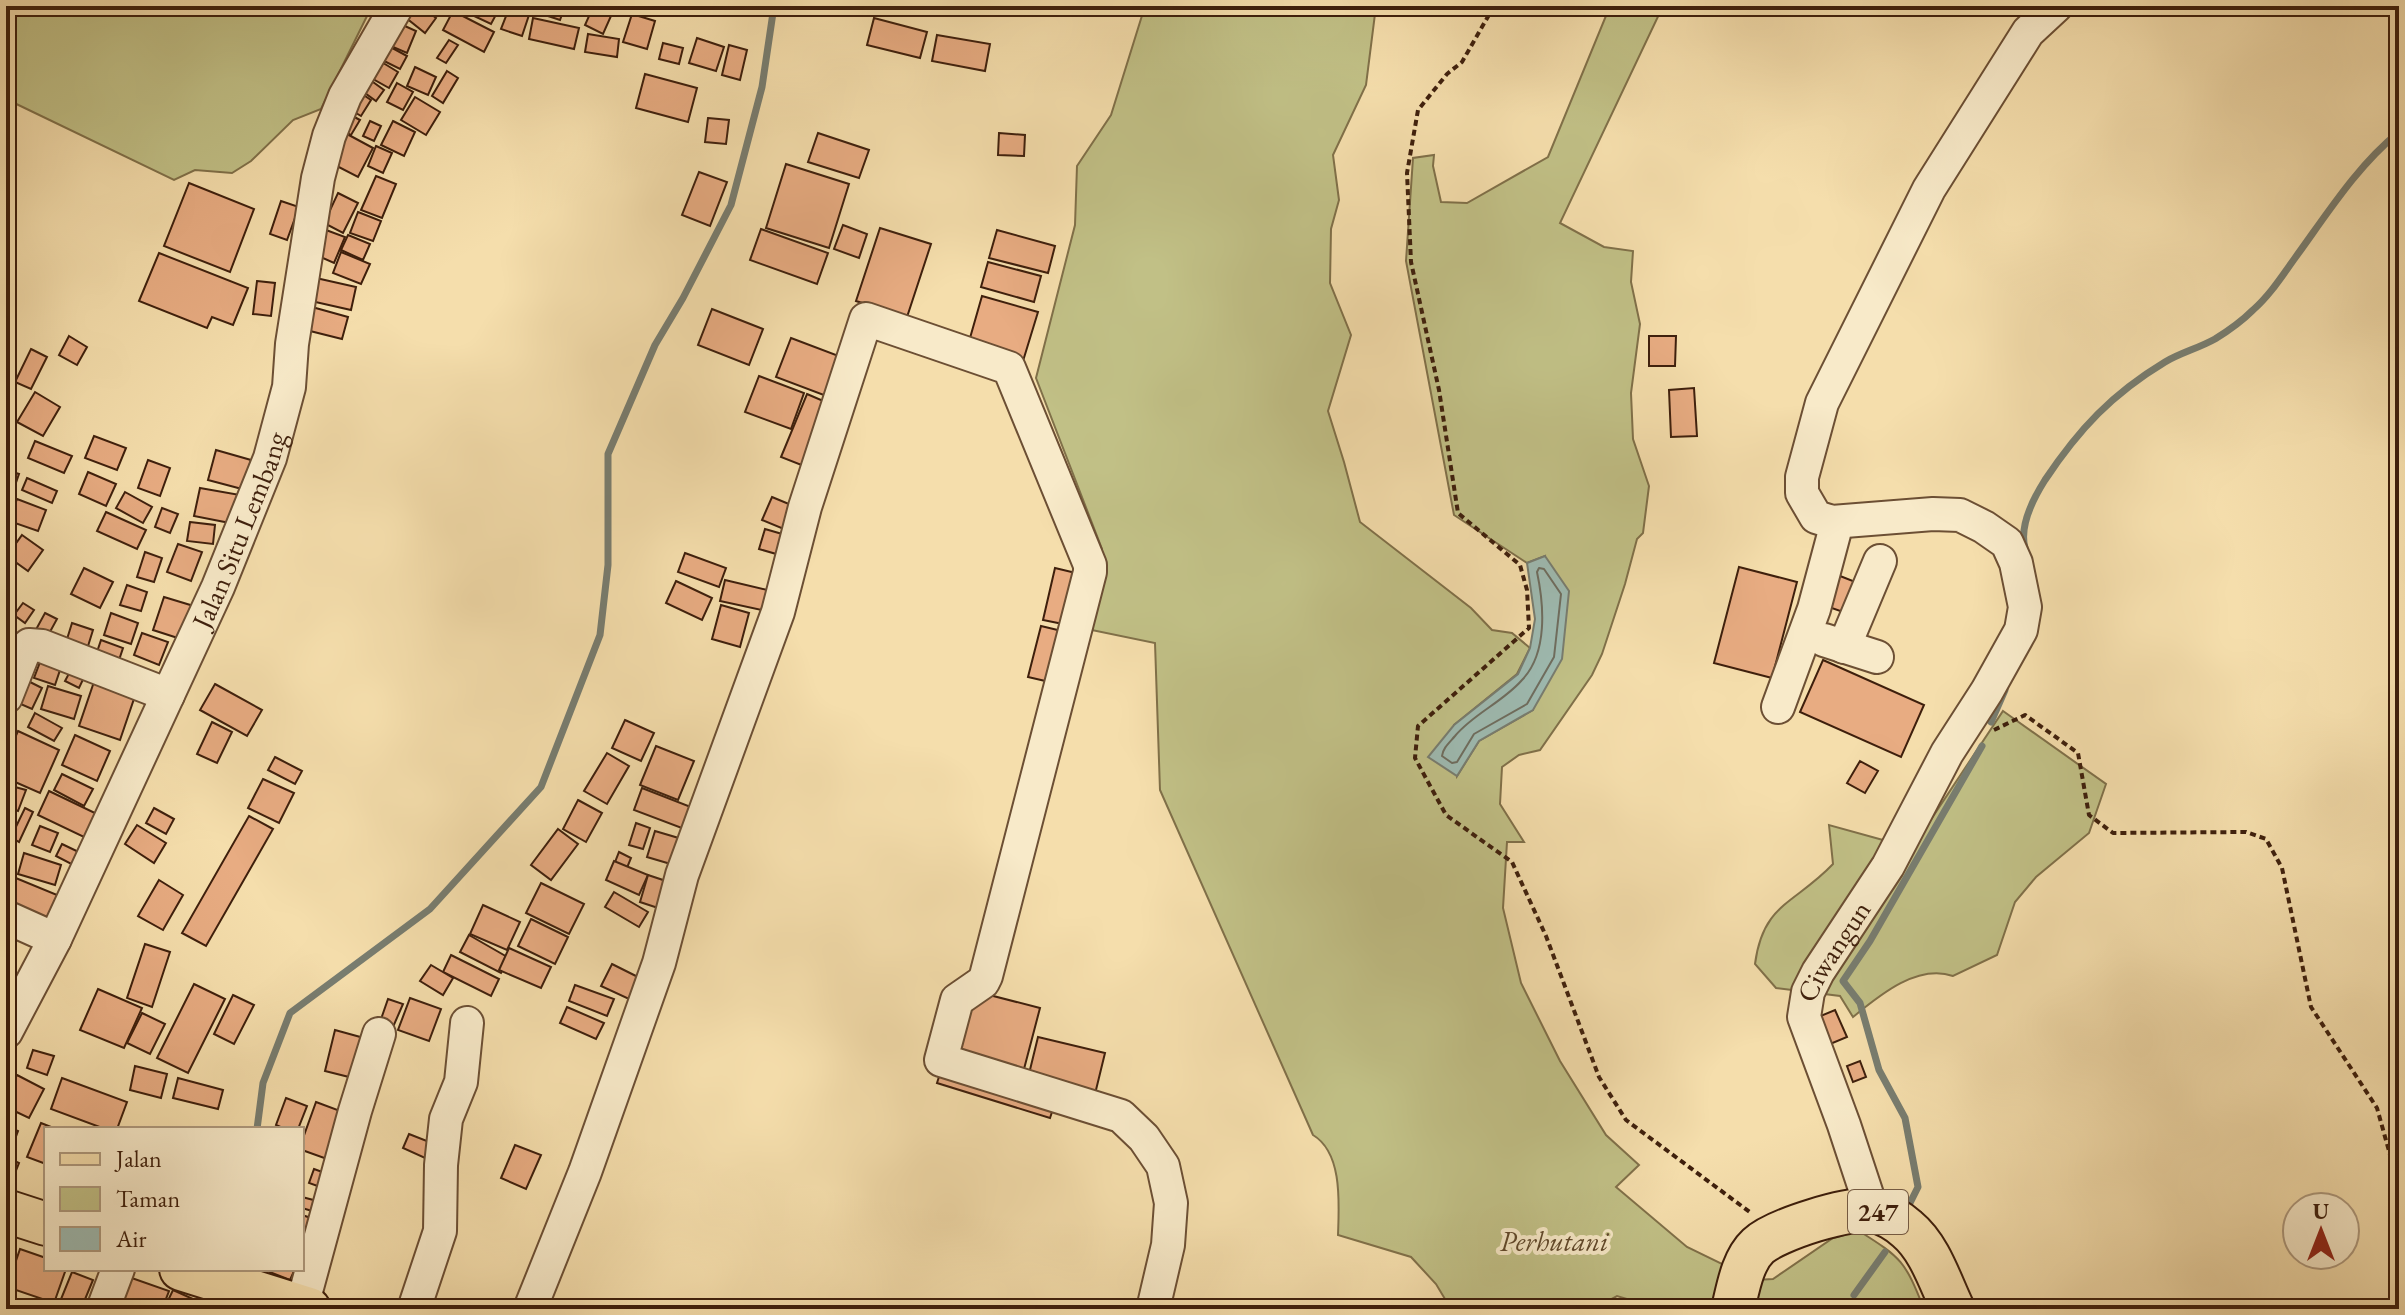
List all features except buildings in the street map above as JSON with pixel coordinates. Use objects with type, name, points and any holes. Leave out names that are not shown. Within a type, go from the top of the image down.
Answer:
[{"type":"main road","name":"247","points":[[1767,1241],[1803,1223],[1872,1210],[1901,1224],[1922,1245],[1953,1309]]},
{"type":"main road","points":[[6,1211],[44,1223]]},
{"type":"main road","points":[[1733,1309],[1742,1276],[1767,1241]]},
{"type":"main road","points":[[197,1274],[292,1303]]},
{"type":"street","name":"Jalan Situ Lembang","points":[[6,1032],[55,939],[225,572],[270,458],[289,387],[292,344],[318,178],[329,136],[345,96],[397,6]]},
{"type":"street","points":[[1778,707],[1805,634],[1834,534],[1832,522],[1816,517],[1802,493],[1802,477],[1822,403],[1929,189],[2028,32],[2056,6]]},
{"type":"street","points":[[530,1309],[585,1172],[659,963],[682,875],[778,612],[805,507],[866,319],[1009,368],[1090,565],[986,976],[983,982],[957,1000],[941,1060],[1121,1116],[1144,1138],[1163,1166],[1171,1203],[1168,1245],[1153,1309]]},
{"type":"street","name":"Ciwangun","points":[[1832,522],[1933,514],[1960,515],[2007,543],[2016,563],[2025,607],[2021,630],[1987,691],[1947,753],[1888,866],[1808,992],[1804,1017],[1872,1210]]},
{"type":"street","points":[[1844,647],[1880,561]]},
{"type":"street","points":[[1805,634],[1877,657]]},
{"type":"street","points":[[6,697],[25,649],[34,645],[168,695]]},
{"type":"street","points":[[6,917],[55,939]]},
{"type":"street","points":[[414,1309],[440,1231],[441,1165],[446,1119],[461,1082],[467,1023]]},
{"type":"street","points":[[304,1266],[379,1034]]},
{"type":"street","points":[[103,1309],[117,1271]]},
{"type":"street","points":[[292,1303],[302,1271]]},
{"type":"path","points":[[1494,6],[1462,62],[1447,74],[1418,110],[1407,173],[1411,262],[1439,390],[1458,513],[1520,565],[1527,590],[1529,628],[1418,726],[1415,758],[1446,815],[1512,862],[1546,936],[1599,1077],[1626,1120],[1755,1215],[1767,1241]]},
{"type":"path","points":[[1947,753],[2025,715],[2078,753],[2089,815],[2113,833],[2246,832],[2266,839],[2282,868],[2311,1007],[2377,1108],[2399,1187]]},
{"type":"green space","points":[[6,6],[372,6],[321,109],[293,120],[251,161],[232,173],[195,170],[174,180],[6,99]]},
{"type":"green space","name":"Perhutani","points":[[1145,6],[1376,6],[1366,85],[1333,155],[1339,200],[1331,229],[1330,283],[1351,335],[1328,411],[1360,522],[1471,608],[1492,630],[1512,633],[1530,648],[1517,674],[1454,725],[1457,776],[1479,741],[1533,710],[1545,556],[1527,563],[1454,515],[1406,261],[1413,158],[1434,155],[1433,166],[1441,202],[1467,203],[1548,157],[1610,6],[1663,6],[1560,223],[1604,247],[1633,251],[1631,282],[1640,324],[1631,393],[1633,439],[1649,486],[1643,533],[1637,539],[1602,654],[1592,675],[1540,750],[1519,755],[1502,767],[1500,804],[1524,842],[1507,842],[1503,908],[1521,983],[1560,1061],[1606,1135],[1639,1165],[1616,1187],[1687,1247],[1755,1280],[1773,1279],[1833,1238],[1859,1231],[1900,1262],[1912,1280],[1924,1309],[1639,1309],[1634,1301],[1617,1296],[1593,1309],[1451,1309],[1436,1284],[1411,1257],[1338,1235],[1337,1180],[1330,1154],[1313,1135],[1160,790],[1155,643],[1082,628],[1102,549],[1036,378],[1075,225],[1077,166],[1111,115]]},
{"type":"green space","points":[[2003,711],[2106,784],[2089,833],[2036,877],[2015,902],[1997,955],[1953,976],[1939,973],[1913,978],[1887,991],[1853,1017],[1840,996],[1776,988],[1755,964],[1759,944],[1773,916],[1833,864],[1829,825],[1912,848]]},
{"type":"water","points":[[1545,556],[1569,591],[1562,659],[1533,710],[1479,741],[1457,776],[1428,757],[1454,725],[1518,674],[1530,648],[1535,619],[1527,563]]},
{"type":"waterway","points":[[257,1127],[263,1083],[290,1013],[430,909],[541,787],[600,635],[608,565],[608,454],[655,345],[731,205],[762,87],[774,6]]},
{"type":"waterway","points":[[2025,548],[2024,531],[2036,496],[2084,429],[2113,400],[2146,374],[2215,339],[2249,314],[2276,285],[2356,175],[2399,132]]},
{"type":"waterway","points":[[1991,722],[2005,690]]},
{"type":"waterway","points":[[1910,1203],[1918,1187],[1905,1118],[1879,1070],[1860,1003],[1843,981],[1870,941],[1982,746]]},
{"type":"waterway","points":[[1854,1295],[1885,1252]]}]
